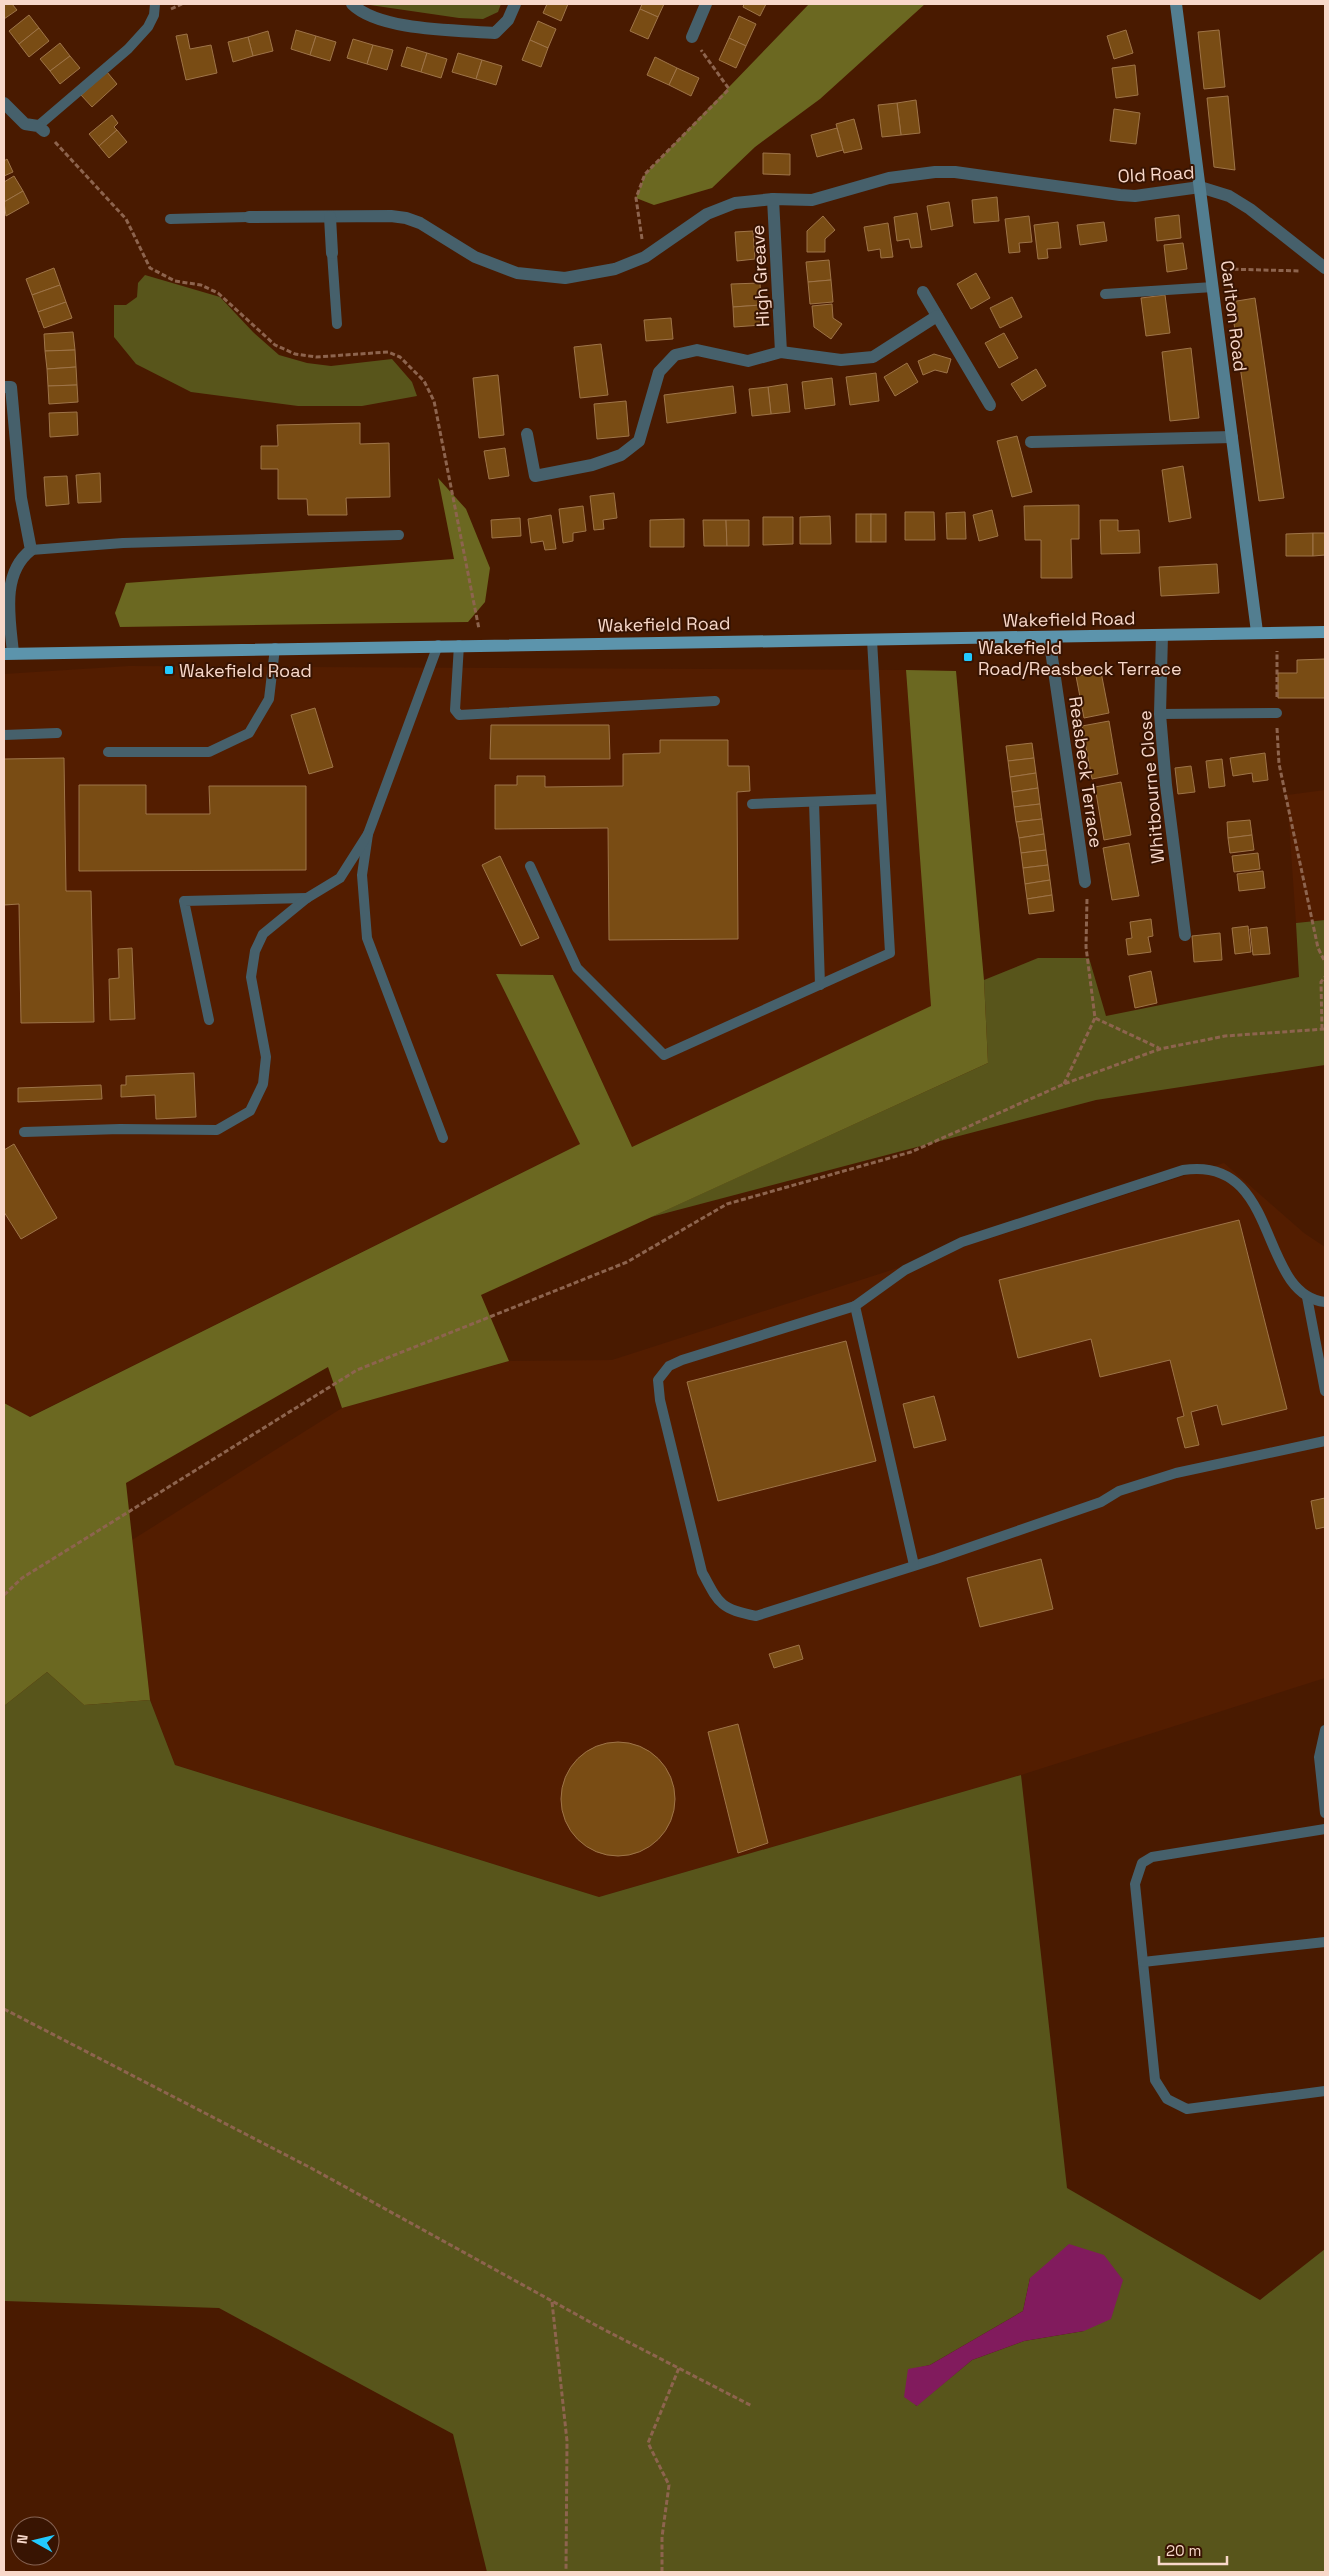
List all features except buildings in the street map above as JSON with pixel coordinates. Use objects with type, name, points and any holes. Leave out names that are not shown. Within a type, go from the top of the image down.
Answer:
[{"type":"main road","name":"Carlton Road","points":[[1176,4],[1257,632]]},
{"type":"main road","name":"Wakefield Road","points":[[9,654],[482,644],[872,640],[1325,632]]},
{"type":"street","points":[[352,4],[360,12],[387,23],[495,33],[508,20],[515,4]]},
{"type":"street","points":[[692,37],[706,4]]},
{"type":"street","points":[[4,103],[25,124],[41,129]]},
{"type":"street","name":"Old Road","points":[[249,217],[382,216],[406,218],[420,224],[475,257],[517,273],[565,278],[615,269],[645,257],[707,214],[735,203],[773,199],[812,200],[832,196],[889,178],[934,172],[980,175],[1135,196],[1200,187],[1229,196],[1250,209],[1325,268]]},
{"type":"street","name":"High Greave","points":[[773,199],[781,352]]},
{"type":"street","points":[[330,217],[332,253]]},
{"type":"street","points":[[923,292],[990,405]]},
{"type":"street","points":[[527,434],[535,476],[592,465],[621,455],[639,441],[659,372],[676,355],[697,350],[748,361],[781,352],[841,360],[873,357],[937,316]]},
{"type":"street","points":[[4,388],[11,387],[21,498],[30,550],[22,556],[16,567],[10,588],[9,654]]},
{"type":"street","points":[[1031,442],[1232,437]]},
{"type":"street","name":"Whitbourne Close","points":[[1162,635],[1160,714],[1166,785],[1185,935]]},
{"type":"street","name":"Reasbeck Terrace","points":[[1049,637],[1085,882]]},
{"type":"lane","points":[[41,129],[148,27],[154,15],[155,4]]},
{"type":"lane","points":[[170,218],[249,217]]},
{"type":"lane","points":[[332,253],[337,324]]},
{"type":"lane","points":[[1105,294],[1213,287]]},
{"type":"lane","points":[[30,550],[123,543],[398,535]]},
{"type":"lane","points":[[530,866],[577,968],[664,1055],[890,953],[872,640]]},
{"type":"lane","points":[[438,645],[368,834],[362,875],[367,938],[443,1138]]},
{"type":"lane","points":[[459,645],[455,710],[459,715],[715,701]]},
{"type":"lane","points":[[108,752],[209,752],[249,734],[268,699],[275,648]]},
{"type":"lane","points":[[1160,714],[1277,713]]},
{"type":"lane","points":[[4,735],[58,733]]},
{"type":"lane","points":[[752,804],[881,799]]},
{"type":"lane","points":[[814,802],[820,985]]},
{"type":"lane","points":[[24,1132],[120,1129],[217,1130],[250,1111],[263,1084],[266,1056],[251,976],[254,951],[263,934],[307,898],[340,878],[368,834]]},
{"type":"lane","points":[[209,1020],[184,901],[307,898]]},
{"type":"lane","points":[[1325,1302],[1306,1297],[1296,1289],[1285,1270],[1259,1210],[1253,1203],[1228,1177],[1212,1170],[1198,1168],[1183,1170],[962,1242],[905,1270],[855,1306],[669,1366],[658,1380],[660,1400],[702,1572],[714,1596],[730,1611],[756,1616],[1101,1502],[1119,1491],[1176,1473],[1325,1441]]},
{"type":"lane","points":[[1306,1297],[1325,1391]]},
{"type":"lane","points":[[855,1306],[914,1565]]},
{"type":"lane","points":[[1325,1730],[1319,1757],[1325,1813]]},
{"type":"lane","points":[[1325,1829],[1147,1859],[1140,1868],[1136,1884],[1155,2080],[1167,2099],[1187,2109],[1325,2091]]},
{"type":"lane","points":[[1143,1962],[1325,1942]]},
{"type":"path","points":[[645,257],[636,198],[645,174],[728,89],[692,37]]},
{"type":"path","points":[[41,129],[126,219],[150,268],[175,281],[201,286],[218,293],[276,346],[294,354],[316,357],[388,352],[400,357],[424,381],[434,401],[482,644]]},
{"type":"path","points":[[1210,269],[1262,268],[1303,272]]},
{"type":"path","points":[[1277,632],[1277,713],[1280,764],[1318,948],[1325,962]]},
{"type":"path","points":[[1064,1084],[1095,1018],[1086,947],[1088,906],[1085,882]]},
{"type":"path","points":[[4,1595],[22,1578],[357,1370],[627,1262],[727,1204],[911,1152],[1064,1084],[1160,1049],[1225,1036],[1324,1029],[1321,982],[1325,977]]},
{"type":"path","points":[[1095,1018],[1160,1049]]},
{"type":"path","points":[[4,2009],[311,2168],[552,2301],[752,2406]]},
{"type":"path","points":[[552,2301],[567,2441],[566,2572]]},
{"type":"path","points":[[662,2572],[662,2537],[669,2485],[648,2442],[679,2368]]},
{"type":"shaded area","points":[[363,4],[501,4],[498,12],[483,19],[459,18]]},
{"type":"shaded area","points":[[809,4],[925,4],[820,99],[755,147],[712,188],[654,205],[636,198],[645,174]]},
{"type":"shaded area","points":[[145,275],[220,297],[253,332],[279,355],[307,363],[331,366],[392,359],[412,382],[417,396],[362,406],[298,406],[191,392],[136,364],[114,337],[114,305],[126,305],[137,297],[138,283]]},
{"type":"shaded area","points":[[438,478],[466,509],[490,568],[485,602],[468,622],[120,627],[115,613],[126,583],[454,559]]},
{"type":"shaded area","points":[[129,666],[906,670],[932,1006],[632,1147],[553,975],[496,974],[580,1144],[29,1417],[4,1403],[4,674]]},
{"type":"shaded area","points":[[906,670],[956,671],[984,980],[988,1063],[481,1295],[509,1361],[342,1408],[328,1367],[126,1483],[150,1700],[84,1705],[47,1672],[4,1706],[4,1403],[30,1417],[580,1144],[496,974],[553,975],[632,1147],[931,1006]]},
{"type":"shaded area","points":[[1325,790],[1325,920],[1296,923],[1287,795]]},
{"type":"shaded area","points":[[1325,920],[1325,1065],[1096,1100],[651,1217],[988,1063],[984,980],[1038,958],[1089,958],[1106,1016],[1299,977],[1296,923]]},
{"type":"shaded area","points":[[1224,1163],[1304,1233],[1325,1247],[1325,1678],[1021,1775],[599,1897],[175,1765],[150,1700],[132,1540],[342,1408],[509,1361],[612,1360]]},
{"type":"shaded area","points":[[47,1672],[84,1705],[150,1700],[175,1765],[599,1897],[1021,1775],[1067,2188],[1260,2300],[1325,2249],[1325,2572],[487,2572],[453,2434],[219,2308],[4,2301],[4,1706]],"holes":[[[1030,2278],[1084,2331],[1024,2341],[972,2360],[916,2406],[908,2370],[930,2365],[1023,2311]]]},
{"type":"shaded area","points":[[1069,2244],[1104,2255],[1123,2280],[1111,2319],[1084,2331],[1024,2341],[972,2360],[917,2406],[904,2397],[908,2369],[930,2365],[1023,2311],[1030,2278]]},
{"type":"place","name":"Wakefield Road/Reasbeck Terrace","points":[[968,657]]},
{"type":"place","name":"Wakefield Road","points":[[169,670]]}]
